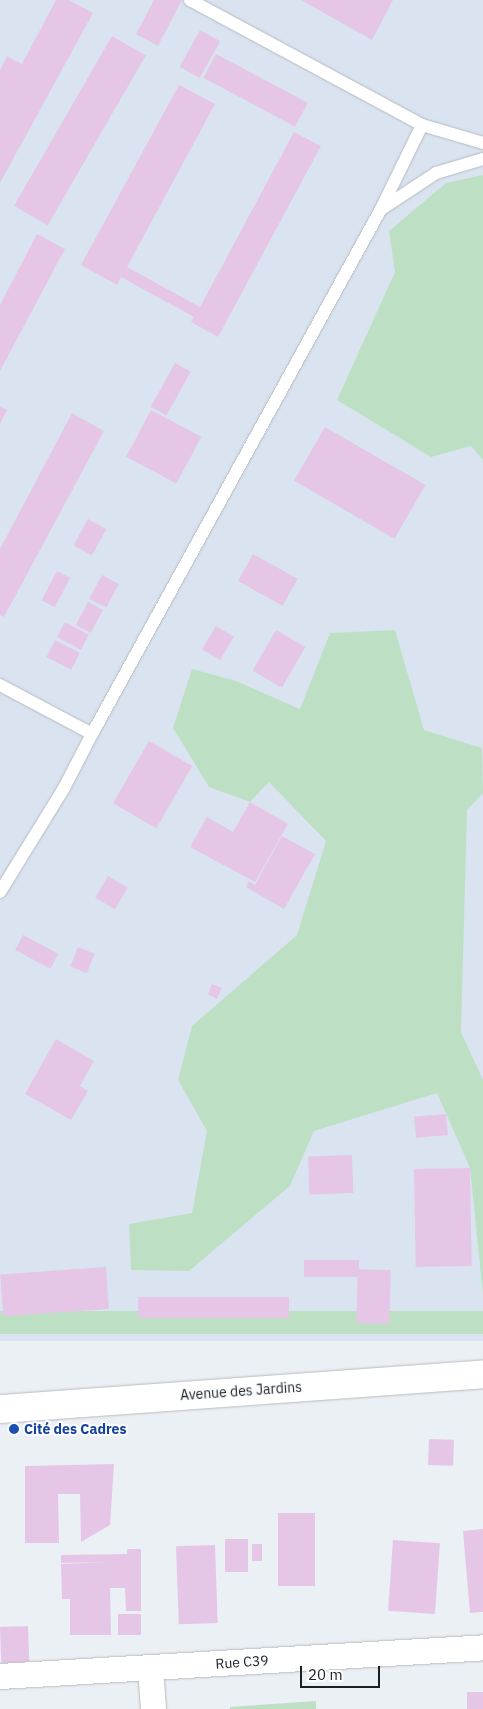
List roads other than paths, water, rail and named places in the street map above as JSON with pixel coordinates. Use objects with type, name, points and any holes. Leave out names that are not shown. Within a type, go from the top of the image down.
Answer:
[{"type":"main road","name":"Avenue des Jardins","points":[[0,1410],[483,1374]]},
{"type":"street","name":"Rue C39","points":[[0,1676],[483,1647]]},
{"type":"street","points":[[150,1667],[153,1709]]},
{"type":"lane","points":[[190,0],[422,125],[483,143]]},
{"type":"lane","points":[[0,892],[64,788],[381,209],[422,125]]},
{"type":"lane","points":[[381,209],[436,173],[483,160]]},
{"type":"lane","points":[[0,685],[92,734]]},
{"type":"place","name":"Cité des Cadres","points":[[14,1429]]}]
